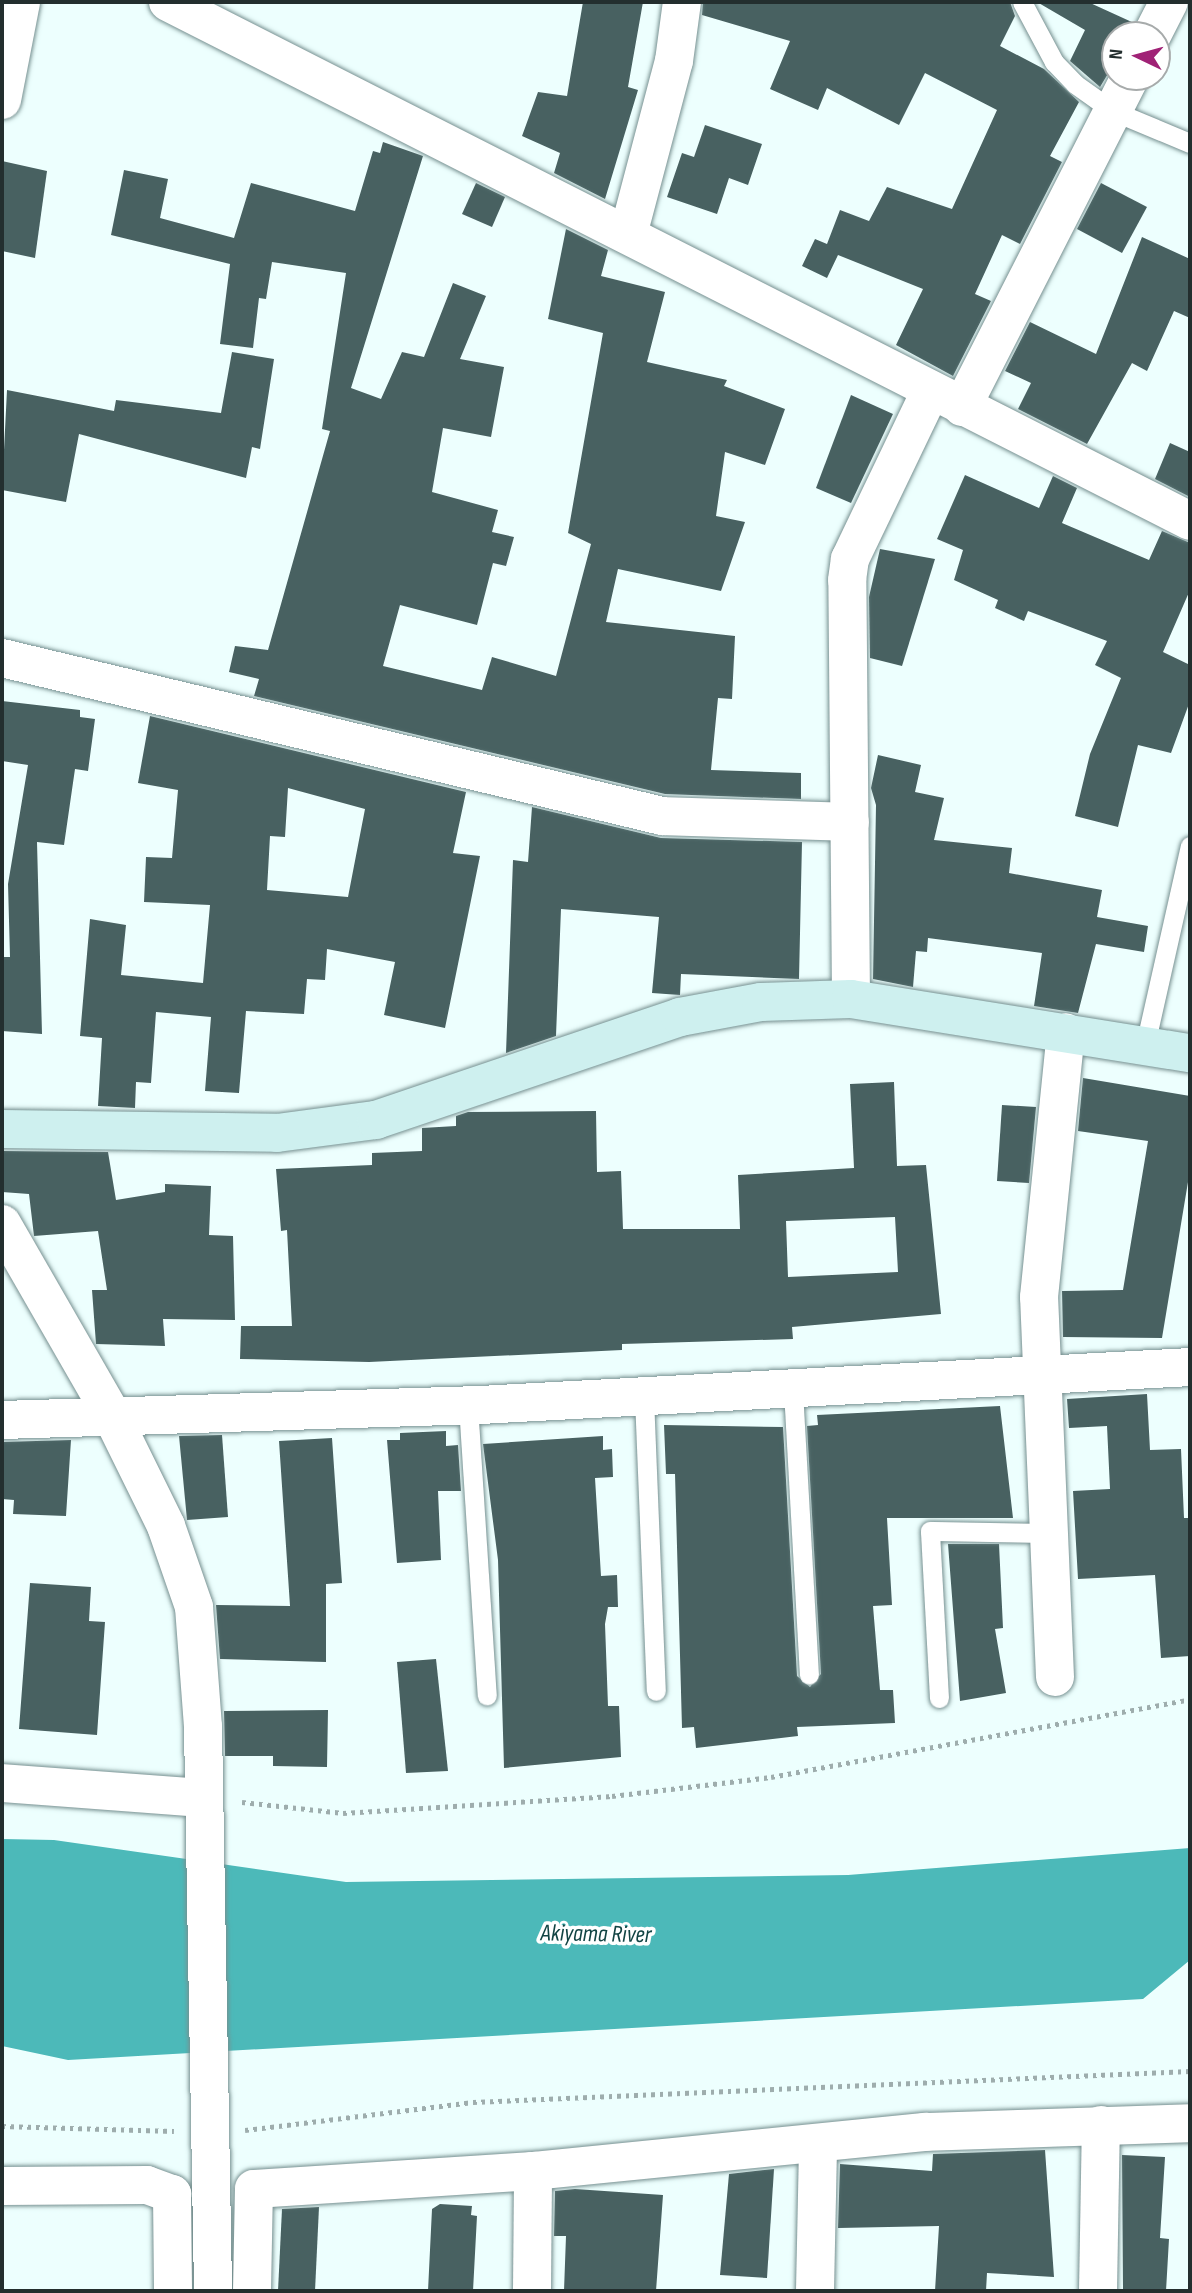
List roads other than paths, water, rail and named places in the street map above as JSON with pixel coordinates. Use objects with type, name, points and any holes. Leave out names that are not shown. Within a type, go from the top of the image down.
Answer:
[{"type":"street","points":[[2,100],[21,2]]},
{"type":"street","points":[[629,231],[674,61],[682,2]]},
{"type":"street","points":[[1159,21],[1169,2]]},
{"type":"street","points":[[175,3],[629,231],[946,398],[1190,521]]},
{"type":"street","points":[[851,999],[850,559],[1123,91]]},
{"type":"street","points":[[2,658],[662,816],[850,822]]},
{"type":"street","points":[[2,1129],[276,1133],[376,1119],[680,1017],[761,1002],[851,999],[1190,1053]]},
{"type":"street","points":[[1055,1677],[1040,1239],[1066,1032]]},
{"type":"street","points":[[2,1224],[110,1412],[166,1526],[194,1607],[213,2121],[213,2291]]},
{"type":"street","points":[[2,1420],[110,1412],[468,1405],[793,1390],[1045,1373],[1190,1367]]},
{"type":"street","points":[[2,1783],[203,1807]]},
{"type":"street","points":[[252,2291],[254,2189],[533,2171],[818,2143],[1101,2125],[1190,2123]]},
{"type":"street","points":[[1098,2291],[1101,2125]]},
{"type":"street","points":[[815,2291],[818,2143]]},
{"type":"street","points":[[532,2291],[533,2171]]},
{"type":"street","points":[[2,2186],[146,2185],[172,2194],[173,2291]]},
{"type":"lane","points":[[1021,2],[1054,62],[1113,111],[1190,143]]},
{"type":"lane","points":[[1145,1045],[1190,846]]},
{"type":"lane","points":[[793,1390],[809,1675]]},
{"type":"lane","points":[[643,1397],[656,1690]]},
{"type":"lane","points":[[468,1405],[487,1695]]},
{"type":"lane","points":[[939,1698],[930,1531],[1050,1533]]},
{"type":"water","name":"Akiyama River","points":[[2,1839],[54,1840],[346,1882],[848,1875],[1190,1848],[1190,1960],[1143,1999],[68,2060],[2,2046]]}]
